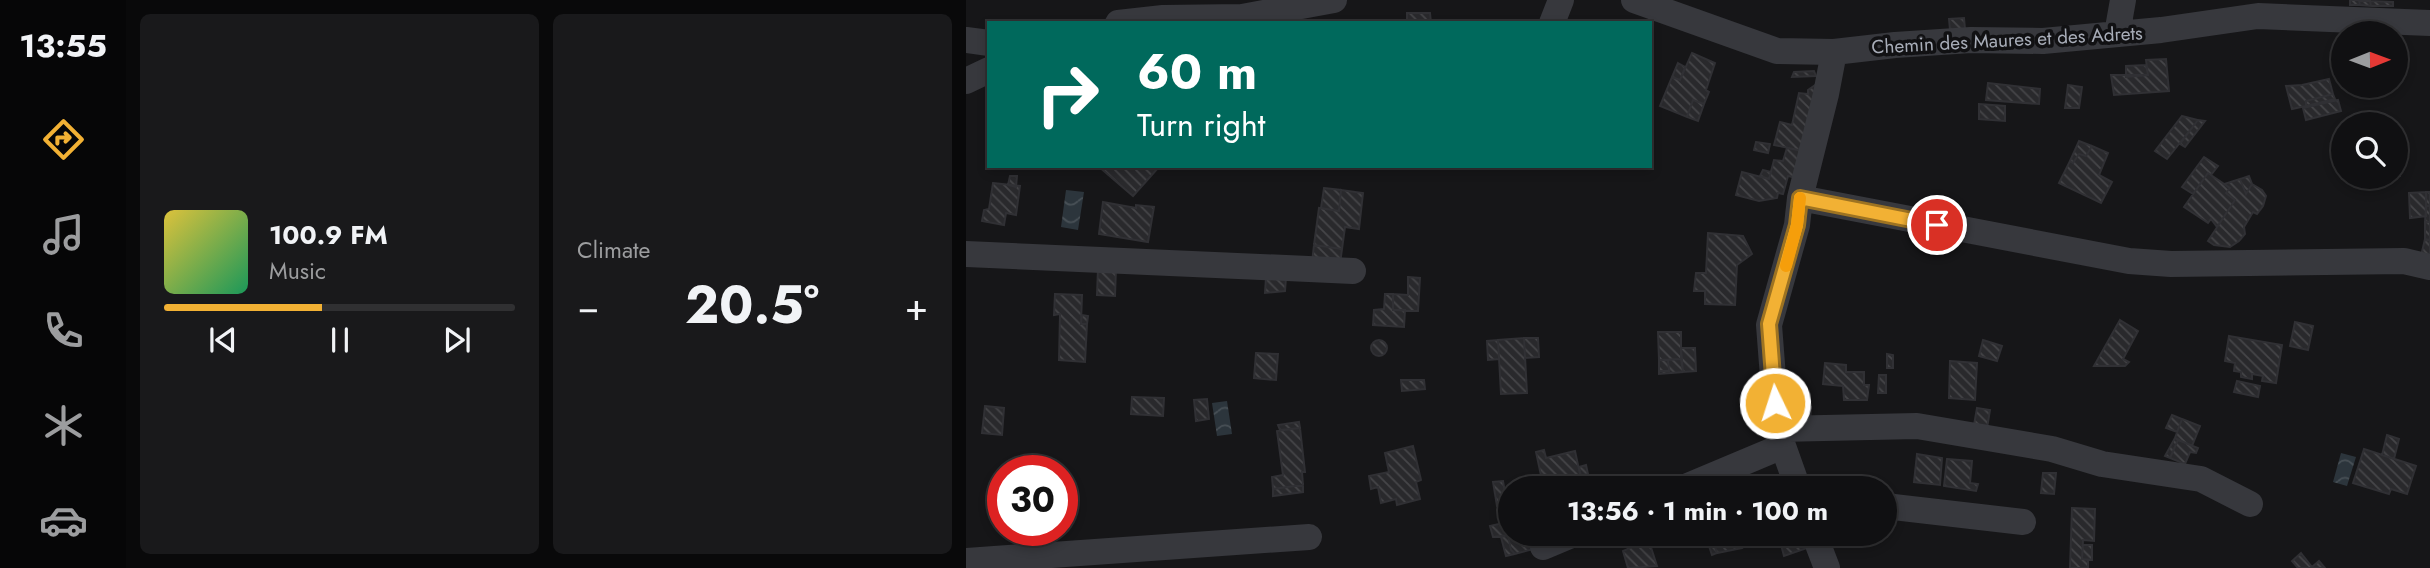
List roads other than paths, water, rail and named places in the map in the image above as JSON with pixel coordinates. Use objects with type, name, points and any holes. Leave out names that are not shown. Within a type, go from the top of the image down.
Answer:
[{"type":"street","points":[[1136,21],[1242,17],[1334,0]]},
{"type":"street","points":[[1553,21],[1561,0]]},
{"type":"street","name":"Chemin des Maures et des Adrets","points":[[1634,0],[1777,51],[1834,52],[1971,40],[2043,41],[2258,16],[2430,23]]},
{"type":"street","points":[[2117,34],[2123,0]]},
{"type":"street","points":[[966,40],[987,43]]},
{"type":"street","points":[[1794,476],[1780,438],[1769,324],[1797,225],[1800,198],[1834,52]]},
{"type":"street","points":[[966,81],[987,71]]},
{"type":"street","points":[[1800,198],[2129,261],[2184,264],[2404,261],[2430,267]]},
{"type":"street","points":[[966,254],[1353,271]]},
{"type":"street","points":[[1706,476],[1780,438],[1917,426],[2052,449],[2102,464],[2201,479],[2250,504]]},
{"type":"street","points":[[1897,507],[2023,522]]},
{"type":"street","points":[[966,561],[1309,537]]},
{"type":"street","points":[[1819,546],[1827,568]]},
{"type":"water","points":[[1066,190],[1084,192],[1078,230],[1061,227]]},
{"type":"water","points":[[1227,401],[1232,434],[1217,436],[1212,403]]},
{"type":"water","points":[[2341,453],[2356,457],[2347,486],[2333,482]]}]
